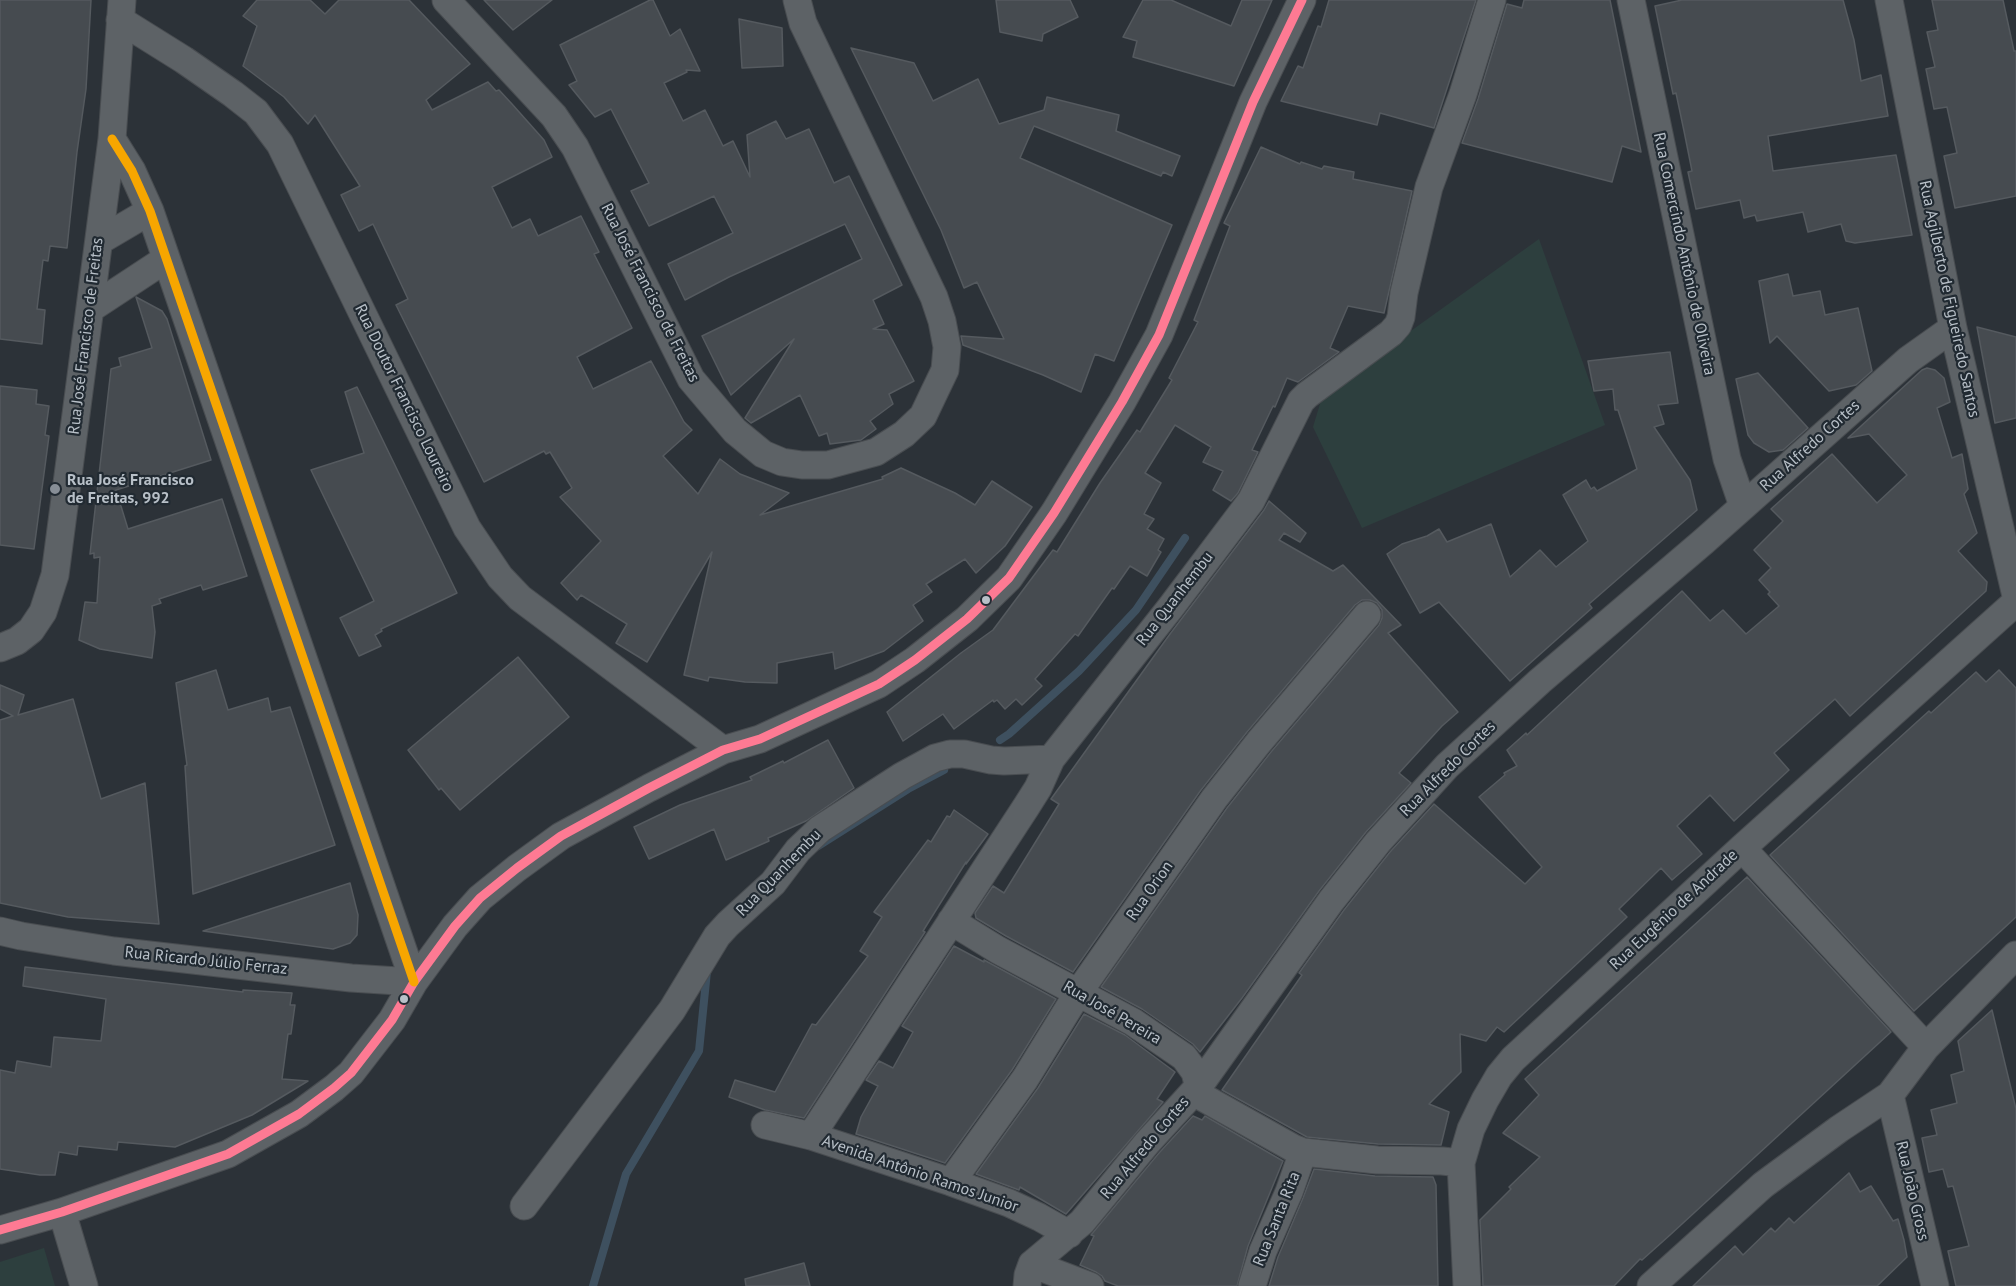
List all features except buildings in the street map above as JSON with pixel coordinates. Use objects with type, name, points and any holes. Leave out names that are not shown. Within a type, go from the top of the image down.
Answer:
[{"type":"street","name":"Rua José Francisco de Freitas","points":[[446,0],[554,116],[575,147],[691,379],[735,431],[764,454],[782,462],[828,465],[876,452],[923,416],[945,370],[947,347],[934,297],[803,23],[797,0]]},
{"type":"street","points":[[6,1223],[62,1212],[228,1154],[299,1114],[351,1072],[392,1020],[414,982],[455,926],[480,898],[517,868],[561,836],[723,750],[760,739],[879,684],[915,660],[967,619],[1009,578],[1060,502],[1122,402],[1159,335],[1253,102],[1302,0]]},
{"type":"street","name":"Rua Quanhembu","points":[[811,1136],[1038,788],[1051,759],[1171,607],[1258,490],[1301,401],[1398,326],[1429,187],[1470,72],[1492,0]]},
{"type":"street","name":"Rua Comercindo Antônio de Oliveira","points":[[1631,0],[1727,459],[1743,506]]},
{"type":"street","name":"Rua Agilberto de Figueiredo Santos","points":[[1889,0],[1953,328],[2016,596]]},
{"type":"street","name":"Rua José Francisco de Freitas","points":[[0,648],[17,641],[31,630],[43,612],[55,575],[112,139],[121,10]]},
{"type":"street","name":"Rua Doutor Francisco Loureiro","points":[[121,10],[184,60],[256,112],[280,144],[463,519],[500,577],[520,598],[723,750]]},
{"type":"street","points":[[112,139],[132,171],[150,211],[414,982]]},
{"type":"street","points":[[99,241],[150,211]]},
{"type":"street","points":[[90,309],[166,259]]},
{"type":"street","name":"Rua Alfredo Cortes","points":[[1030,1275],[1082,1222],[1147,1143],[1199,1086],[1331,901],[1378,842],[1447,766],[1540,681],[1908,360],[1953,328]]},
{"type":"street","name":"Rua Eugênio de Andrade","points":[[1467,1286],[1461,1163],[1471,1129],[1499,1076],[1513,1059],[1742,848],[2016,602]]},
{"type":"street","name":"Rua Orion","points":[[951,1182],[1025,1079],[1078,993],[1214,799],[1258,742],[1367,615]]},
{"type":"street","name":"Rua Quanhembu","points":[[524,1206],[672,1010],[717,936],[773,883],[798,850],[820,829],[935,758],[964,753],[1004,761],[1051,759]]},
{"type":"street","points":[[1742,848],[1926,1047]]},
{"type":"street","name":"Rua José Pereira","points":[[951,921],[998,950],[1134,1022],[1184,1057],[1194,1072],[1204,1098],[1293,1148],[1304,1152],[1393,1161],[1461,1163]]},
{"type":"street","name":"Rua Ricardo Júlio Ferraz","points":[[0,931],[114,951],[351,978],[414,982]]},
{"type":"street","points":[[1651,1286],[1763,1185],[1890,1095],[1926,1047],[2016,955]]},
{"type":"street","name":"Rua João Gross","points":[[1890,1095],[1935,1286]]},
{"type":"street","name":"Avenida Antônio Ramos Junior","points":[[765,1125],[811,1136],[951,1182],[1009,1203],[1069,1234]]},
{"type":"street","name":"Rua Santa Rita","points":[[1252,1286],[1263,1251],[1304,1152]]},
{"type":"street","points":[[62,1212],[84,1286]]},
{"type":"street","points":[[1030,1275],[1090,1286]]},
{"type":"shaded area","points":[[1539,239],[1605,425],[1362,528],[1313,427],[1323,394]]},
{"type":"shaded area","points":[[44,1248],[55,1286],[0,1286],[0,1262]]},
{"type":"waterway","points":[[1000,740],[1079,671],[1136,610],[1185,538]]},
{"type":"waterway","points":[[818,846],[908,789],[944,770]]},
{"type":"waterway","points":[[593,1286],[626,1174],[699,1051],[707,971]]},
{"type":"transit line","points":[[0,1230],[62,1212],[228,1154],[299,1114],[351,1073],[392,1020],[414,982],[455,926],[480,898],[517,868],[561,836],[723,750],[760,739],[879,684],[915,660],[967,619],[1009,578],[1054,513],[1122,402],[1159,335],[1253,102],[1302,0]]},
{"type":"transit line","points":[[112,139],[132,171],[150,211],[414,982]]},
{"type":"place","name":"Rua José Francisco de Freitas, 992","points":[[55,489]]}]
